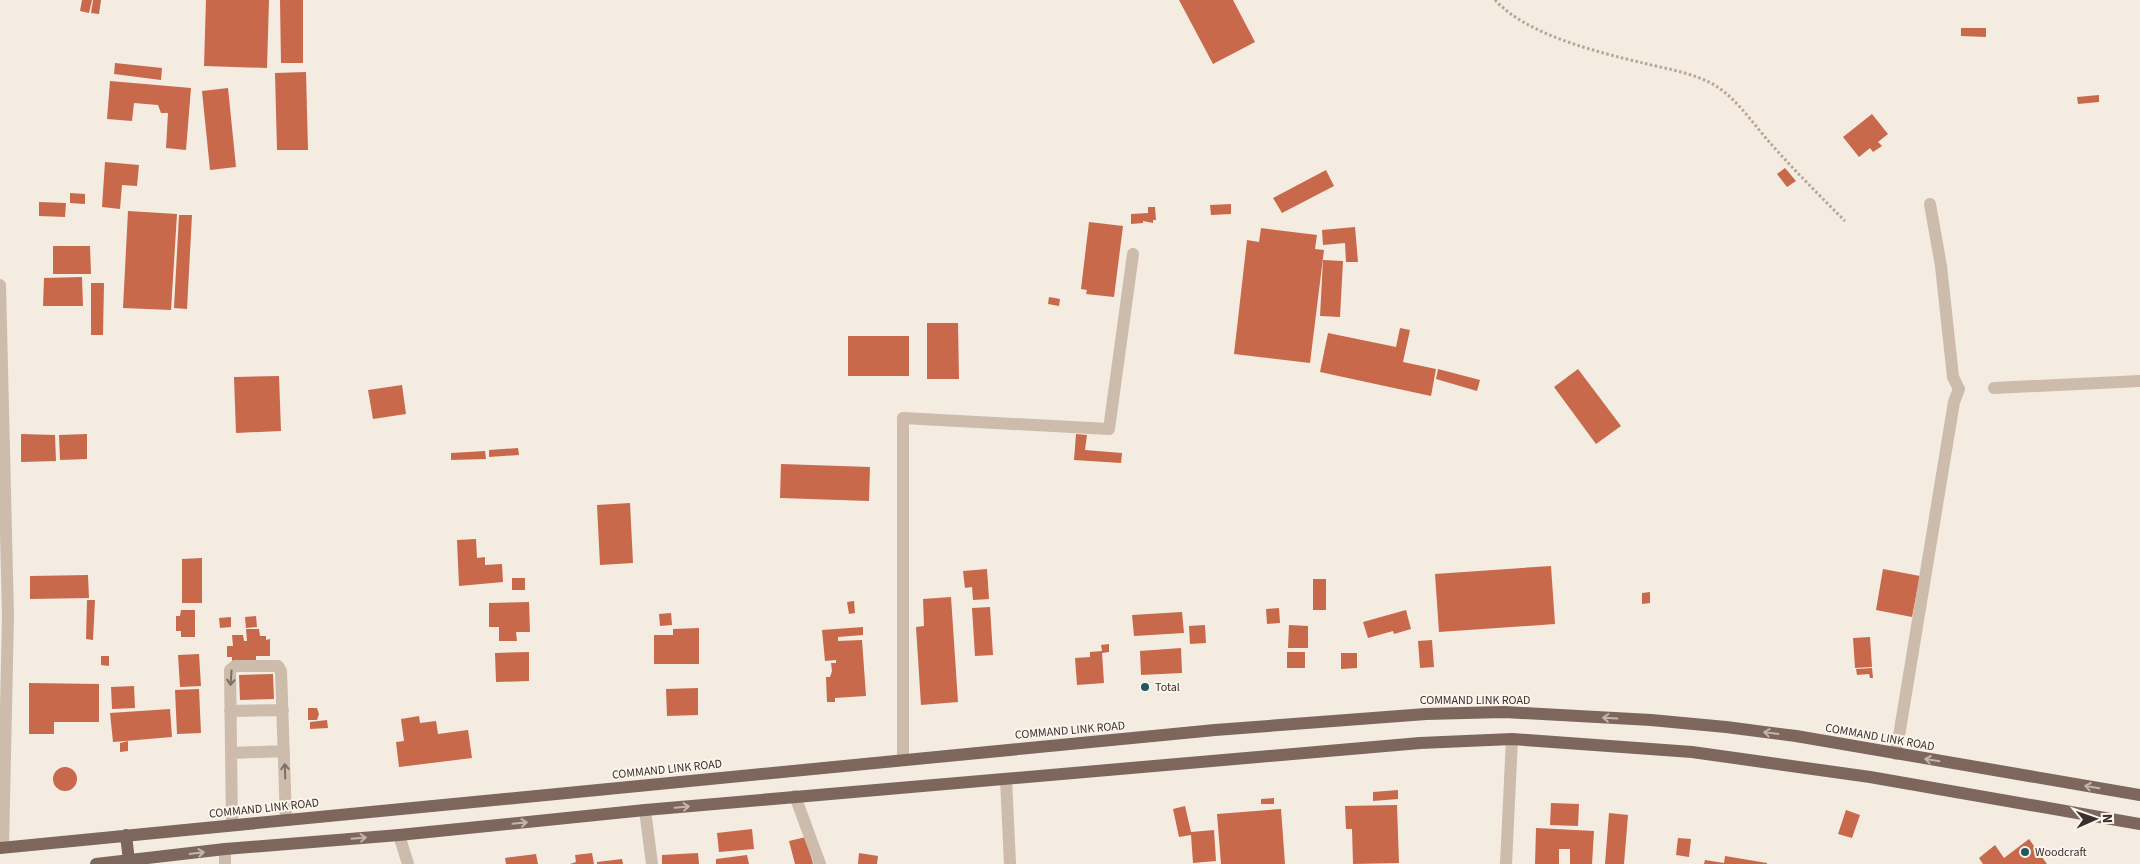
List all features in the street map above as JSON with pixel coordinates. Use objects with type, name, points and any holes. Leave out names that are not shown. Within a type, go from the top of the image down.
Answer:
[{"type":"main road","name":"COMMAND LINK ROAD","points":[[2,848],[1215,730],[1426,714],[1504,712],[1651,720],[1796,736],[2140,795]]},
{"type":"main road","points":[[96,864],[225,849],[399,835],[795,796],[1420,743],[1512,740],[1602,744],[1772,762],[2140,824]]},
{"type":"main road","points":[[126,835],[129,861]]},
{"type":"street","points":[[1896,754],[1954,402],[1959,390],[1953,377],[1941,266],[1930,204]]},
{"type":"street","points":[[903,760],[903,418],[1109,429],[1133,254]]},
{"type":"street","points":[[0,285],[4,616],[2,848]]},
{"type":"street","points":[[1994,388],[2140,381]]},
{"type":"street","points":[[232,825],[230,670],[235,666],[278,666],[281,671],[286,820]]},
{"type":"street","points":[[230,711],[282,710]]},
{"type":"street","points":[[1506,864],[1512,740]]},
{"type":"street","points":[[231,754],[284,751]]},
{"type":"street","points":[[1006,779],[1010,864]]},
{"type":"street","points":[[795,796],[820,864]]},
{"type":"street","points":[[646,810],[652,864]]},
{"type":"street","points":[[399,835],[408,864]]},
{"type":"street","points":[[225,849],[225,864]]},
{"type":"path","points":[[1495,0],[1507,13],[1555,37],[1642,63],[1677,71],[1716,86],[1742,110],[1770,144],[1845,221]]},
{"type":"building","points":[[82,0],[92,0],[89,13],[80,11]]},
{"type":"building","points":[[93,0],[101,0],[99,14],[91,13]]},
{"type":"building","points":[[206,0],[269,0],[267,68],[204,66]]},
{"type":"building","points":[[280,0],[303,0],[303,63],[281,63]]},
{"type":"building","points":[[1179,0],[1233,0],[1255,42],[1213,64]]},
{"type":"building","points":[[1961,28],[1986,28],[1986,37],[1961,36]]},
{"type":"building","points":[[115,63],[162,68],[161,80],[114,74]]},
{"type":"building","points":[[306,72],[308,150],[277,150],[275,73]]},
{"type":"building","points":[[110,81],[191,88],[186,150],[166,148],[168,113],[161,113],[158,105],[134,103],[132,121],[107,119]]},
{"type":"building","points":[[228,88],[236,167],[210,170],[202,91]]},
{"type":"building","points":[[2099,95],[2099,102],[2078,104],[2077,97]]},
{"type":"building","points":[[1872,114],[1888,134],[1878,142],[1882,146],[1873,152],[1870,148],[1859,157],[1843,137]]},
{"type":"building","points":[[105,162],[139,165],[137,186],[122,185],[120,209],[102,207]]},
{"type":"building","points":[[1785,168],[1796,181],[1787,187],[1777,174]]},
{"type":"building","points":[[1326,170],[1334,186],[1282,213],[1273,198]]},
{"type":"building","points":[[70,193],[85,194],[85,204],[70,203]]},
{"type":"building","points":[[39,202],[66,203],[65,217],[39,216]]},
{"type":"building","points":[[1231,204],[1231,214],[1211,215],[1210,205]]},
{"type":"building","points":[[1148,207],[1155,207],[1156,220],[1153,220],[1153,223],[1143,221],[1143,223],[1131,224],[1131,214],[1148,213]]},
{"type":"building","points":[[128,211],[177,214],[171,310],[123,308]]},
{"type":"building","points":[[179,215],[192,215],[187,309],[174,308]]},
{"type":"building","points":[[1089,222],[1123,226],[1114,297],[1086,294],[1087,290],[1081,289]]},
{"type":"building","points":[[1355,227],[1358,262],[1346,262],[1345,243],[1323,245],[1322,230]]},
{"type":"building","points":[[1261,228],[1317,235],[1315,249],[1324,250],[1310,363],[1234,354],[1247,240],[1259,242]]},
{"type":"building","points":[[53,246],[90,246],[91,274],[53,274]]},
{"type":"building","points":[[1323,260],[1343,261],[1340,317],[1320,316]]},
{"type":"building","points":[[82,277],[83,306],[43,306],[44,278]]},
{"type":"building","points":[[91,283],[104,283],[103,335],[91,335]]},
{"type":"building","points":[[1049,297],[1060,299],[1059,306],[1048,304]]},
{"type":"building","points":[[927,323],[958,323],[959,379],[927,379]]},
{"type":"building","points":[[1400,328],[1410,330],[1403,362],[1436,369],[1431,396],[1320,372],[1328,333],[1396,347]]},
{"type":"building","points":[[848,336],[909,336],[909,376],[848,376]]},
{"type":"building","points":[[1438,369],[1480,380],[1477,391],[1436,379]]},
{"type":"building","points":[[1578,369],[1621,426],[1596,444],[1554,387]]},
{"type":"building","points":[[279,376],[281,431],[236,433],[234,377]]},
{"type":"building","points":[[402,385],[406,414],[373,419],[368,390]]},
{"type":"building","points":[[21,434],[55,435],[56,461],[21,462]]},
{"type":"building","points":[[87,434],[87,459],[60,460],[59,435]]},
{"type":"building","points":[[1076,434],[1087,435],[1085,450],[1122,453],[1121,463],[1074,460]]},
{"type":"building","points":[[518,448],[519,455],[489,457],[489,450]]},
{"type":"building","points":[[485,451],[486,459],[451,460],[451,453]]},
{"type":"building","points":[[781,464],[870,467],[869,501],[780,498]]},
{"type":"building","points":[[630,503],[633,563],[600,565],[597,505]]},
{"type":"building","points":[[476,539],[477,558],[485,557],[485,565],[502,564],[503,582],[459,586],[457,540]]},
{"type":"building","points":[[202,558],[202,603],[182,603],[182,559]]},
{"type":"building","points":[[1551,566],[1555,624],[1439,632],[1435,574]]},
{"type":"building","points":[[987,569],[989,599],[973,600],[972,587],[965,588],[963,571]]},
{"type":"building","points":[[1883,569],[1920,576],[1912,617],[1876,610]]},
{"type":"building","points":[[88,575],[89,598],[30,599],[30,576]]},
{"type":"building","points":[[512,578],[525,578],[525,590],[512,590]]},
{"type":"building","points":[[1313,579],[1326,579],[1326,610],[1313,610]]},
{"type":"building","points":[[1650,592],[1650,603],[1642,604],[1642,593]]},
{"type":"building","points":[[951,597],[958,702],[921,705],[916,627],[924,626],[923,599]]},
{"type":"building","points":[[87,600],[95,600],[93,640],[86,639]]},
{"type":"building","points":[[854,601],[855,613],[849,614],[847,602]]},
{"type":"building","points":[[529,602],[530,632],[516,632],[517,641],[499,641],[499,627],[489,627],[489,603]]},
{"type":"building","points":[[990,607],[993,655],[975,656],[972,608]]},
{"type":"building","points":[[1279,608],[1280,623],[1267,624],[1266,609]]},
{"type":"building","points":[[181,610],[195,610],[195,637],[181,637],[181,631],[176,631],[176,616],[180,616]]},
{"type":"building","points":[[1406,610],[1411,629],[1394,634],[1393,631],[1368,638],[1363,622]]},
{"type":"building","points":[[1182,612],[1184,633],[1134,636],[1132,615]]},
{"type":"building","points":[[671,613],[672,625],[660,626],[659,614]]},
{"type":"building","points":[[256,616],[257,627],[246,628],[245,617]]},
{"type":"building","points":[[231,617],[231,627],[220,628],[219,618]]},
{"type":"building","points":[[1205,625],[1206,643],[1190,644],[1189,626]]},
{"type":"building","points":[[1289,625],[1308,626],[1308,648],[1288,648]]},
{"type":"building","points":[[863,627],[863,635],[838,637],[838,641],[862,640],[866,696],[835,698],[835,702],[827,702],[826,677],[830,677],[832,671],[831,663],[836,663],[836,660],[825,661],[822,630]]},
{"type":"building","points":[[699,628],[699,664],[654,664],[654,635],[673,635],[673,629]]},
{"type":"building","points":[[246,629],[259,629],[260,636],[266,636],[266,640],[270,639],[270,656],[256,656],[256,661],[232,661],[232,657],[227,657],[227,646],[233,646],[232,635],[243,635],[244,641],[247,641]]},
{"type":"building","points":[[1870,637],[1872,667],[1855,668],[1853,638]]},
{"type":"building","points":[[1432,640],[1434,667],[1420,668],[1418,641]]},
{"type":"building","points":[[1109,644],[1109,652],[1102,653],[1104,683],[1077,685],[1075,658],[1090,657],[1090,652],[1102,651],[1101,645]]},
{"type":"building","points":[[1181,648],[1182,673],[1141,675],[1140,651]]},
{"type":"building","points":[[529,652],[529,681],[496,682],[495,653]]},
{"type":"building","points":[[1287,652],[1305,652],[1305,668],[1287,668]]},
{"type":"building","points":[[1341,653],[1357,653],[1357,668],[1341,669]]},
{"type":"building","points":[[199,654],[201,686],[180,687],[178,655]]},
{"type":"building","points":[[101,656],[109,656],[109,666],[101,665]]},
{"type":"building","points":[[1872,668],[1873,678],[1870,678],[1869,674],[1857,675],[1856,669]]},
{"type":"building","points":[[273,674],[274,699],[240,700],[239,675]]},
{"type":"building","points":[[29,683],[99,684],[99,722],[54,722],[54,734],[29,734]]},
{"type":"building","points":[[134,686],[135,708],[112,709],[111,687]]},
{"type":"building","points":[[698,688],[698,715],[667,716],[666,689]]},
{"type":"building","points":[[199,689],[201,733],[177,734],[175,690]]},
{"type":"building","points":[[308,708],[317,708],[319,714],[317,720],[308,720]]},
{"type":"building","points":[[170,709],[172,737],[113,742],[110,713]]},
{"type":"building","points":[[419,716],[420,723],[436,721],[438,734],[468,730],[472,758],[399,767],[396,742],[404,741],[401,719]]},
{"type":"building","points":[[327,720],[328,728],[310,729],[310,722]]},
{"type":"building","points":[[128,741],[128,751],[120,752],[120,743]]},
{"type":"building","points":[[65,767],[70,768],[76,774],[76,784],[70,790],[65,791],[60,790],[54,784],[53,779],[54,774],[60,768]]},
{"type":"building","points":[[1398,790],[1398,799],[1373,801],[1373,792]]},
{"type":"building","points":[[1274,798],[1274,804],[1261,804],[1261,799]]},
{"type":"building","points":[[1551,803],[1579,804],[1578,826],[1550,825]]},
{"type":"building","points":[[1397,805],[1399,863],[1353,864],[1352,829],[1346,829],[1345,806]]},
{"type":"building","points":[[1185,806],[1191,832],[1214,830],[1216,861],[1193,863],[1191,835],[1179,837],[1173,809]]},
{"type":"building","points":[[1281,809],[1285,864],[1221,864],[1217,814]]},
{"type":"building","points":[[1846,810],[1860,815],[1852,838],[1838,834]]},
{"type":"building","points":[[1609,813],[1628,815],[1624,864],[1605,864]]},
{"type":"building","points":[[1536,828],[1594,831],[1592,864],[1570,864],[1570,849],[1559,849],[1559,864],[1535,864]]},
{"type":"building","points":[[752,829],[754,849],[719,852],[717,833]]},
{"type":"building","points":[[806,837],[813,864],[795,864],[789,841]]},
{"type":"building","points":[[1678,838],[1691,839],[1689,857],[1676,855]]},
{"type":"building","name":"Woodcraft","points":[[2029,839],[2047,864],[1983,864],[1979,858],[1995,845],[2004,858]]},
{"type":"building","points":[[592,853],[594,864],[570,864],[576,862],[575,855]]},
{"type":"building","points":[[698,853],[699,864],[662,864],[662,855]]},
{"type":"building","points":[[859,853],[878,856],[877,864],[858,864]]},
{"type":"building","points":[[536,854],[538,864],[506,864],[505,858]]},
{"type":"building","points":[[747,855],[749,864],[716,864],[716,859]]},
{"type":"building","points":[[1725,856],[1767,864],[1704,864],[1705,860],[1724,863]]},
{"type":"building","points":[[622,859],[623,864],[597,864],[597,862]]},
{"type":"place","name":"Total","points":[[1145,687]]},
{"type":"place","name":"Woodcraft","points":[[2025,852]]}]
